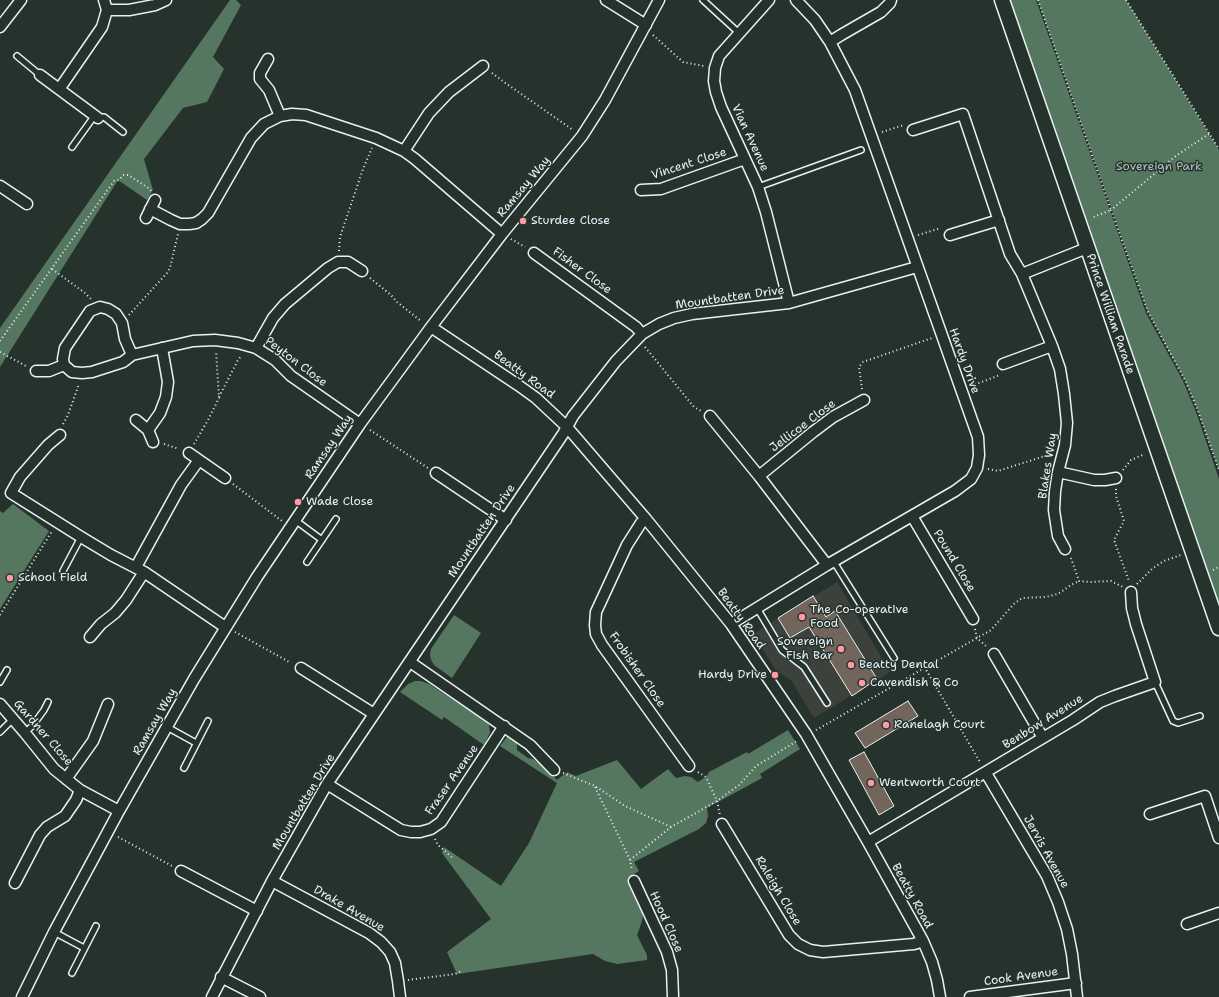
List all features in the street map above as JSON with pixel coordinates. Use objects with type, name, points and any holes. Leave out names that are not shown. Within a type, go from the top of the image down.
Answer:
[{"type":"street","points":[[0,27],[21,0]]},
{"type":"street","points":[[60,88],[102,27],[105,5],[129,10],[155,5],[166,0]]},
{"type":"street","points":[[606,0],[646,25]]},
{"type":"street","name":"Ramsay Way","points":[[22,997],[54,932],[108,832],[225,627],[256,578],[360,424],[431,327],[502,234],[582,136],[605,100],[659,0]]},
{"type":"street","name":"Vian Avenue","points":[[768,0],[719,56],[715,68],[714,81],[721,107],[758,187],[789,303]]},
{"type":"street","name":"Hardy Drive","points":[[796,0],[815,20],[830,42],[854,90],[978,438],[979,455],[977,468]]},
{"type":"street","points":[[830,42],[881,12],[891,0]]},
{"type":"street","name":"Prince William Parade","points":[[1002,0],[1219,628]]},
{"type":"street","points":[[268,59],[260,73],[260,79],[269,90],[280,116]]},
{"type":"street","points":[[404,151],[429,113],[449,92],[483,66]]},
{"type":"street","points":[[40,75],[60,88],[96,116]]},
{"type":"street","points":[[155,200],[148,214],[180,224],[196,223],[208,213],[251,138],[264,124],[280,116],[292,114],[306,115],[376,138],[404,151],[502,234]]},
{"type":"street","name":"Blakes Way","points":[[913,130],[963,114],[1010,254],[1022,274],[1052,346],[1060,369],[1067,423],[1065,445],[1055,491],[1054,510],[1058,536],[1065,549]]},
{"type":"street","name":"Vincent Close","points":[[642,190],[661,189],[745,159]]},
{"type":"street","points":[[0,186],[27,204]]},
{"type":"street","points":[[950,236],[999,220]]},
{"type":"street","points":[[1022,274],[1087,248]]},
{"type":"street","name":"Fisher Close","points":[[534,253],[636,327],[640,336]]},
{"type":"street","points":[[252,347],[285,304],[328,268],[338,262],[348,262],[362,271]]},
{"type":"street","name":"Mountbatten Drive","points":[[212,997],[272,881],[327,784],[506,520],[568,427],[573,416],[616,361],[640,336],[659,324],[674,318],[692,314],[789,303],[917,267]]},
{"type":"street","points":[[82,373],[72,372],[64,365],[64,348],[90,311],[100,307],[108,309],[116,314],[122,323],[125,339],[132,355]]},
{"type":"street","name":"Beatty Road","points":[[431,327],[530,394],[568,427],[646,519],[731,624],[806,734],[868,842],[923,941],[934,968],[940,997]]},
{"type":"street","name":"Peyton Close","points":[[82,373],[92,372],[123,362],[132,355],[193,340],[215,340],[252,347],[275,360],[291,376],[360,424]]},
{"type":"street","points":[[1003,364],[1052,346]]},
{"type":"street","points":[[148,430],[160,413],[166,397],[168,382],[162,348]]},
{"type":"street","points":[[36,371],[49,371],[64,365]]},
{"type":"street","name":"Jellicoe Close","points":[[759,476],[833,417],[864,400]]},
{"type":"street","points":[[710,416],[831,564]]},
{"type":"street","points":[[136,420],[148,430],[153,442]]},
{"type":"street","points":[[60,434],[48,445],[20,477],[11,493],[81,537],[140,569],[225,627]]},
{"type":"street","points":[[189,452],[225,478]]},
{"type":"street","points":[[90,637],[126,600],[181,485],[199,460]]},
{"type":"street","points":[[731,624],[961,487],[971,479],[977,468]]},
{"type":"street","points":[[1058,472],[1094,480],[1116,478]]},
{"type":"street","points":[[436,473],[506,520]]},
{"type":"street","name":"Pound Close","points":[[912,516],[973,619]]},
{"type":"street","name":"Frobisher Close","points":[[646,519],[641,523],[627,545],[596,612],[596,634],[602,645],[689,766]]},
{"type":"street","points":[[1131,592],[1132,608],[1136,624],[1155,682]]},
{"type":"street","points":[[994,654],[1043,738]]},
{"type":"street","points":[[410,662],[530,745],[554,770]]},
{"type":"street","points":[[301,668],[374,714]]},
{"type":"street","name":"Benbow Avenue","points":[[868,842],[986,773],[1100,702],[1155,682]]},
{"type":"street","name":"Gardner Close","points":[[0,704],[54,769],[80,790],[120,811]]},
{"type":"street","name":"Gardner Close","points":[[66,779],[93,741],[108,704]]},
{"type":"street","name":"Fraser Avenue","points":[[327,784],[401,830],[420,832],[431,829],[441,822],[504,726]]},
{"type":"street","name":"Jervis Avenue","points":[[986,773],[1050,882],[1067,929],[1072,954],[1077,997]]},
{"type":"street","points":[[15,883],[40,835],[47,827],[65,816],[76,800],[80,790]]},
{"type":"street","points":[[1150,814],[1205,796],[1219,838]]},
{"type":"street","name":"Raleigh Close","points":[[722,824],[789,935],[798,944],[810,950],[823,952],[914,944],[923,941]]},
{"type":"street","points":[[181,871],[257,911]]},
{"type":"street","name":"Drake Avenue","points":[[272,881],[369,933],[381,942],[390,952],[395,963],[400,997]]},
{"type":"street","name":"Hood Close","points":[[634,881],[667,952],[672,970],[673,997]]},
{"type":"street","points":[[1187,924],[1219,912]]},
{"type":"street","points":[[221,977],[260,997]]},
{"type":"street","name":"Cook Avenue","points":[[970,997],[1076,983]]},
{"type":"lane","points":[[703,0],[739,33]]},
{"type":"lane","points":[[17,56],[40,75]]},
{"type":"lane","points":[[72,147],[96,116],[104,118],[122,132]]},
{"type":"lane","points":[[758,187],[861,150]]},
{"type":"lane","points":[[307,562],[336,519]]},
{"type":"lane","points":[[292,524],[322,540]]},
{"type":"lane","points":[[63,571],[81,537]]},
{"type":"lane","points":[[831,564],[894,658]]},
{"type":"lane","points":[[757,608],[782,650],[804,667],[827,703]]},
{"type":"lane","points":[[0,682],[7,670]]},
{"type":"lane","points":[[1155,682],[1173,721],[1178,723],[1200,716]]},
{"type":"lane","points":[[25,733],[33,725],[48,702]]},
{"type":"lane","points":[[0,732],[13,719]]},
{"type":"lane","points":[[184,768],[208,721]]},
{"type":"lane","points":[[167,727],[196,743]]},
{"type":"lane","points":[[72,973],[96,926]]},
{"type":"lane","points":[[54,932],[84,948]]},
{"type":"path","points":[[1038,0],[1148,312],[1186,382],[1219,470]]},
{"type":"path","points":[[1126,0],[1219,149]]},
{"type":"path","points":[[646,25],[655,38],[683,62],[715,68]]},
{"type":"path","points":[[483,66],[582,136]]},
{"type":"path","points":[[872,137],[884,131],[904,125],[913,130]]},
{"type":"path","points":[[1079,223],[1111,210],[1177,155],[1209,134]]},
{"type":"path","points":[[338,262],[340,237],[363,169],[376,138]]},
{"type":"path","points":[[0,341],[114,181],[119,180],[123,175],[128,175],[150,189],[155,200]]},
{"type":"path","points":[[122,323],[167,274],[170,268],[180,224]]},
{"type":"path","points":[[908,239],[944,227],[950,236]]},
{"type":"path","name":"Fisher Close","points":[[502,234],[534,253]]},
{"type":"path","points":[[52,269],[85,293],[100,307]]},
{"type":"path","points":[[362,271],[391,295],[396,302],[431,327]]},
{"type":"path","points":[[864,400],[859,372],[860,367],[864,362],[941,334]]},
{"type":"path","points":[[640,336],[694,407],[710,416]]},
{"type":"path","points":[[215,340],[219,398]]},
{"type":"path","points":[[153,442],[162,443],[189,452],[208,420],[238,360],[252,347]]},
{"type":"path","points":[[0,352],[36,371]]},
{"type":"path","points":[[961,392],[971,386],[1000,376],[1003,364]]},
{"type":"path","points":[[60,434],[61,428],[68,416],[82,373]]},
{"type":"path","points":[[360,424],[436,473]]},
{"type":"path","points":[[1131,592],[1128,577],[1114,540],[1124,521],[1116,496],[1116,478],[1131,460],[1156,448]]},
{"type":"path","points":[[977,468],[990,469],[998,472],[1053,453],[1063,455]]},
{"type":"path","points":[[225,478],[292,524]]},
{"type":"path","points":[[0,615],[58,522]]},
{"type":"path","points":[[1065,549],[1072,559],[1079,581]]},
{"type":"path","points":[[1131,592],[1138,581],[1153,568],[1164,561],[1192,551]]},
{"type":"path","points":[[630,860],[671,827],[717,801],[740,785],[756,766],[795,743],[806,734],[821,729],[991,630],[1014,604],[1022,598],[1045,597],[1058,594],[1071,584],[1079,581],[1111,581],[1131,592]]},
{"type":"path","points":[[973,619],[977,638],[994,654]]},
{"type":"path","points":[[225,627],[301,668]]},
{"type":"path","points":[[894,658],[925,668],[986,773]]},
{"type":"path","points":[[689,766],[706,777],[717,801],[722,824]]},
{"type":"path","points":[[554,770],[595,786],[625,806],[671,827]]},
{"type":"path","points":[[595,786],[630,860],[634,881]]},
{"type":"path","points":[[431,829],[438,845],[454,859]]},
{"type":"path","points":[[108,832],[181,871]]},
{"type":"path","points":[[398,981],[455,974],[462,971]]},
{"type":"shaded area","points":[[837,582],[890,672],[814,718],[791,680],[777,672],[753,634]]},
{"type":"green space","points":[[230,0],[236,0],[241,5],[213,57],[224,69],[207,102],[183,108],[144,159],[153,190],[147,200],[118,180],[0,367],[0,328]]},
{"type":"green space","name":"Sovereign Park","points":[[1008,0],[1036,0],[1146,313],[1183,381],[1196,412],[1219,479],[1219,608],[1123,327]]},
{"type":"green space","name":"Sovereign Park","points":[[1038,0],[1126,0],[1219,150],[1219,470],[1186,382],[1148,312]]},
{"type":"green space","name":"School Field","points":[[13,504],[49,531],[0,609],[0,511],[3,513]]},
{"type":"green space","points":[[454,615],[481,633],[452,678],[434,665],[430,654],[431,649]]},
{"type":"green space","points":[[415,681],[421,681],[429,684],[486,721],[489,725],[490,733],[484,745],[444,717],[442,720],[400,692],[408,684]]},
{"type":"green space","points":[[788,730],[800,749],[760,774],[762,778],[707,808],[708,816],[706,823],[699,829],[634,862],[639,871],[628,878],[641,906],[643,917],[637,935],[647,955],[647,960],[617,964],[605,961],[593,954],[457,974],[447,952],[491,919],[442,853],[444,847],[501,886],[529,843],[557,783],[500,746],[507,737],[511,736],[515,738],[517,750],[528,758],[539,763],[557,780],[567,772],[576,776],[617,760],[641,789],[668,769],[676,778],[685,776],[691,777],[698,782],[707,776],[709,772],[747,752],[748,754]]},
{"type":"building","points":[[813,596],[826,617],[835,611],[877,679],[852,696],[809,627],[790,638],[778,618]]},
{"type":"building","name":"Ranelagh Court","points":[[908,701],[918,716],[865,748],[855,733]]},
{"type":"building","name":"Wentworth Court","points":[[864,752],[894,806],[879,815],[849,760]]},
{"type":"place","name":"Sturdee Close","points":[[523,221]]},
{"type":"place","name":"Wade Close","points":[[298,502]]},
{"type":"place","name":"School Field","points":[[10,578]]},
{"type":"place","name":"The Co-operative Food","points":[[802,617]]},
{"type":"place","name":"Sovereign Fish Bar","points":[[841,649]]},
{"type":"place","name":"Beatty Dental","points":[[851,665]]},
{"type":"place","name":"Hardy Drive","points":[[775,675]]},
{"type":"place","name":"Cavendish & Co","points":[[862,683]]},
{"type":"place","name":"Ranelagh Court","points":[[886,725]]},
{"type":"place","name":"Wentworth Court","points":[[871,783]]}]
